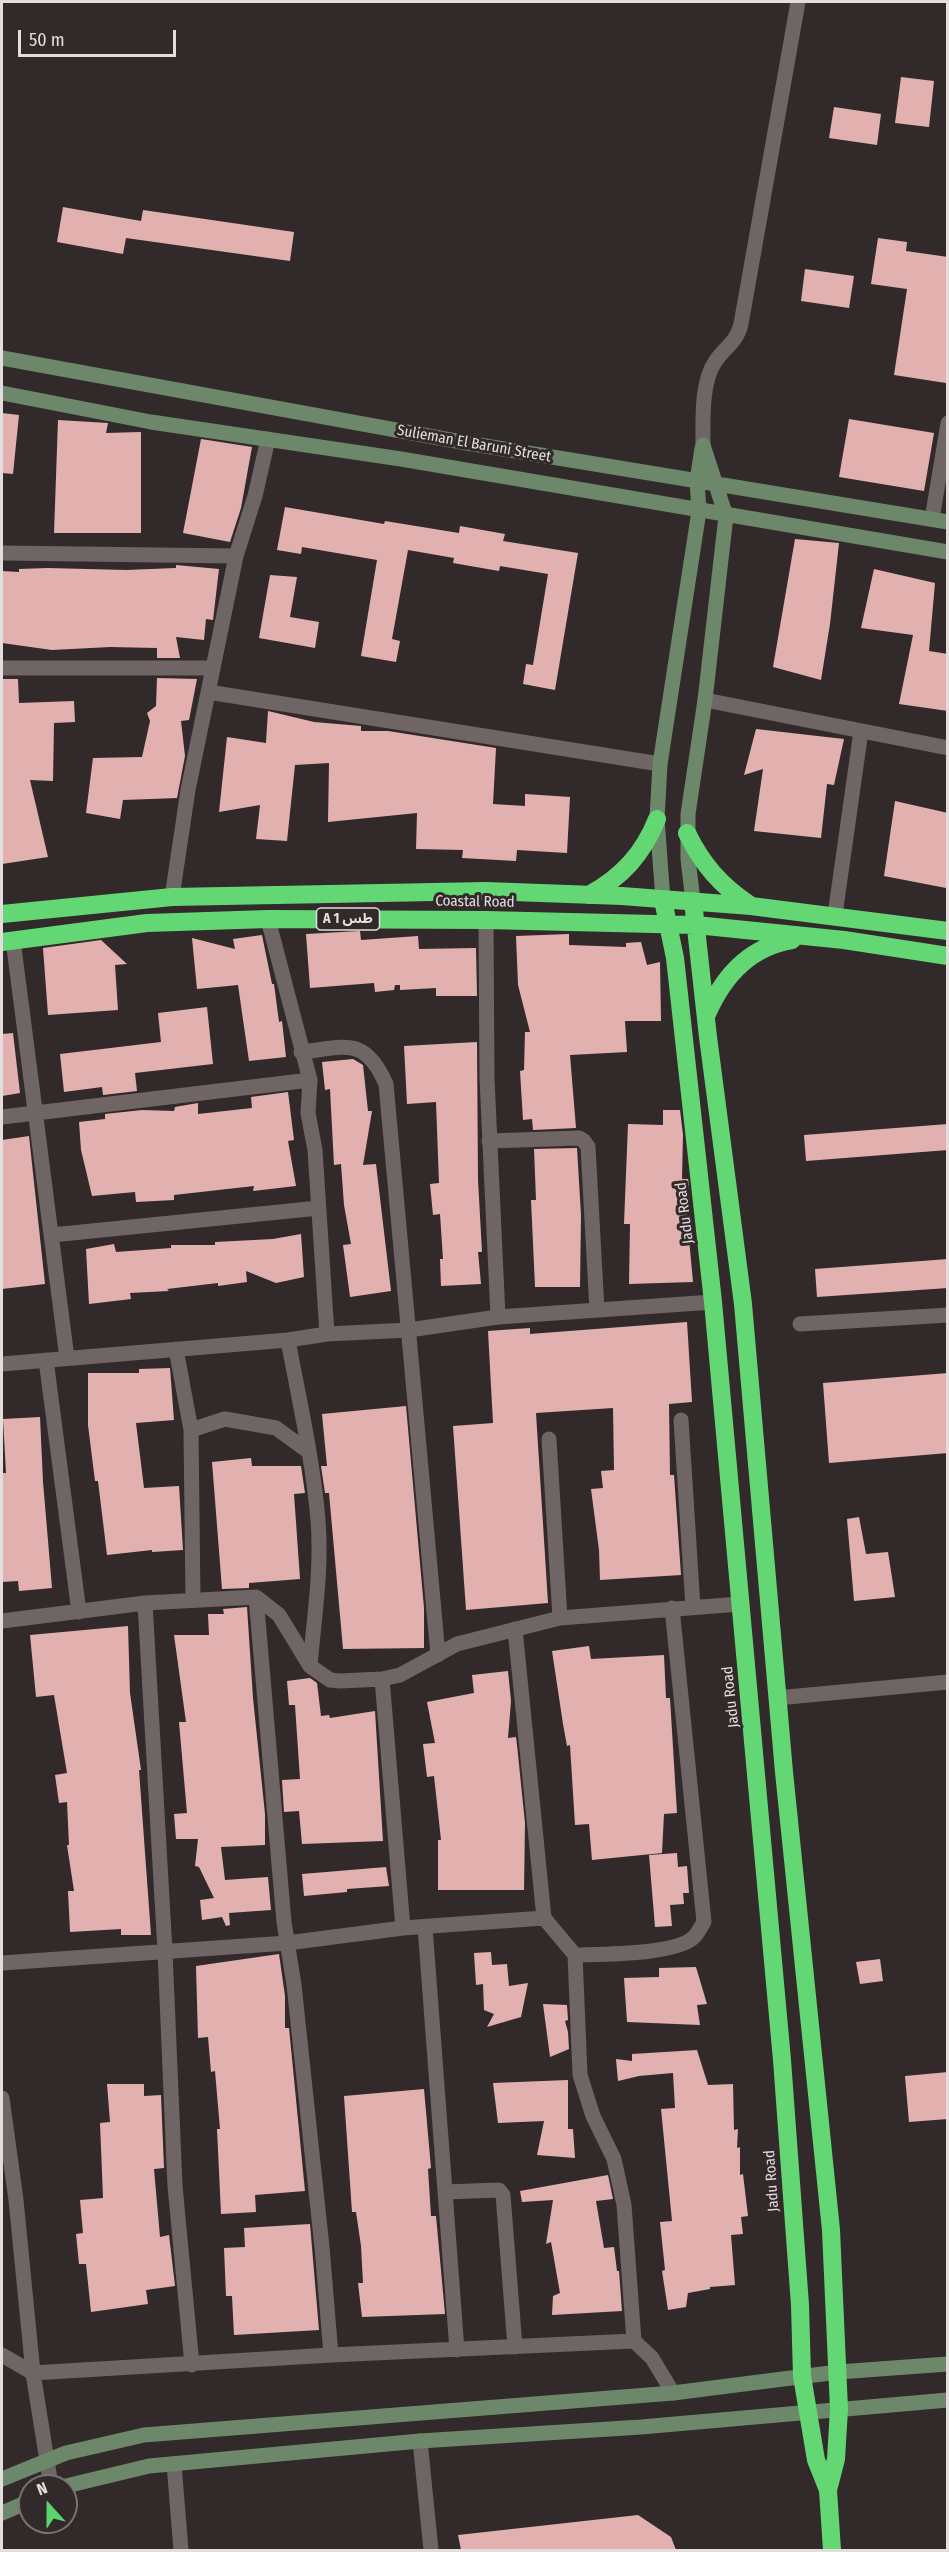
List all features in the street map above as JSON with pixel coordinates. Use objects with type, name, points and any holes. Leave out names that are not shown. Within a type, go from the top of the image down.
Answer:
[{"type":"highway","points":[[589,895],[611,882],[631,864],[642,850],[657,819]]},
{"type":"highway","points":[[687,833],[695,850],[719,882],[751,906]]},
{"type":"highway","name":"Coastal Road","points":[[2,914],[172,897],[486,891],[589,895],[751,906],[948,931]]},
{"type":"highway","name":"Jadu Road","points":[[663,900],[680,995],[713,1302],[782,2060],[800,2305],[802,2376],[816,2460],[828,2490]]},
{"type":"highway","name":"Jadu Road","points":[[693,901],[743,1304],[777,1698],[831,2230],[839,2409],[836,2458],[828,2490],[832,2550]]},
{"type":"highway","name":"Coastal Road","points":[[7,941],[147,923],[268,919],[486,920],[696,925],[844,940],[948,956]]},
{"type":"highway","points":[[706,1016],[717,991],[741,964],[755,953],[780,942],[807,938]]},
{"type":"street","points":[[663,900],[657,819],[660,764],[699,511],[697,481],[703,445],[704,400],[714,362],[738,335],[741,324],[798,2]]},
{"type":"street","name":"Sulieman El Baruni Street","points":[[2,358],[467,443],[940,521]]},
{"type":"street","name":"Sulieman El Baruni Street","points":[[2,393],[152,422],[543,483],[948,552]]},
{"type":"street","points":[[940,521],[948,423]]},
{"type":"street","points":[[172,897],[188,790],[236,556],[255,496],[268,439]]},
{"type":"street","points":[[693,901],[687,833],[726,516],[703,445]]},
{"type":"street","points":[[2,553],[236,556]]},
{"type":"street","points":[[2,668],[213,668]]},
{"type":"street","points":[[208,692],[660,764]]},
{"type":"street","points":[[705,700],[948,748]]},
{"type":"street","points":[[835,915],[861,731]]},
{"type":"street","points":[[268,919],[310,1080],[308,1113],[315,1150],[327,1334]]},
{"type":"street","points":[[486,920],[489,1141],[498,1317]]},
{"type":"street","points":[[7,941],[35,1113],[66,1358]]},
{"type":"street","points":[[301,1052],[350,1047],[364,1051],[379,1067],[386,1084],[438,1655]]},
{"type":"street","points":[[2,1117],[310,1080]]},
{"type":"street","points":[[489,1141],[579,1138],[588,1147],[597,1310]]},
{"type":"street","points":[[52,1235],[319,1208]]},
{"type":"street","points":[[2,1364],[288,1340],[327,1334],[409,1330],[498,1317],[713,1302]]},
{"type":"street","points":[[800,1324],[948,1315]]},
{"type":"street","points":[[288,1340],[309,1452],[318,1521],[318,1581],[310,1666]]},
{"type":"street","points":[[176,1349],[190,1430],[193,1600]]},
{"type":"street","points":[[46,1360],[79,1612]]},
{"type":"street","points":[[190,1430],[225,1419],[276,1428],[309,1452]]},
{"type":"street","points":[[681,1420],[693,1607]]},
{"type":"street","points":[[549,1438],[560,1618]]},
{"type":"street","points":[[2,1621],[145,1603],[256,1598],[279,1615],[310,1666],[330,1680],[382,1679],[415,1669],[457,1644],[560,1618],[741,1604]]},
{"type":"street","points":[[256,1598],[287,1943],[294,1985],[321,2235],[331,2355]]},
{"type":"street","points":[[145,1603],[165,1951],[175,2186],[192,2365]]},
{"type":"street","points":[[575,1955],[668,1949],[684,1944],[695,1937],[704,1922],[672,1608]]},
{"type":"street","points":[[515,1629],[544,1918],[575,1955],[580,2075],[585,2096],[614,2159],[620,2183],[624,2205],[634,2341],[652,2358],[673,2393]]},
{"type":"street","points":[[382,1679],[403,1928]]},
{"type":"street","points":[[777,1698],[948,1682]]},
{"type":"street","points":[[2,1963],[287,1943],[403,1928],[544,1918]]},
{"type":"street","points":[[425,1927],[457,2350]]},
{"type":"street","points":[[2,2098],[16,2200],[33,2373],[49,2474]]},
{"type":"street","points":[[445,2192],[490,2188],[499,2190],[503,2195],[515,2347]]},
{"type":"street","points":[[2,2355],[33,2373],[331,2355],[634,2341]]},
{"type":"street","points":[[2,2479],[66,2452],[144,2434],[673,2393],[838,2372],[948,2364]]},
{"type":"street","points":[[78,2483],[149,2466],[420,2441],[808,2413],[948,2400]]},
{"type":"street","points":[[420,2441],[430,2550]]},
{"type":"street","points":[[174,2464],[181,2550]]},
{"type":"street","points":[[2,2513],[18,2506]]},
{"type":"building","points":[[901,77],[934,81],[929,127],[895,123]]},
{"type":"building","points":[[834,107],[881,114],[877,145],[829,138]]},
{"type":"building","points":[[63,207],[141,221],[143,210],[294,232],[290,261],[126,238],[123,254],[57,242]]},
{"type":"building","points":[[878,238],[907,242],[906,251],[948,257],[946,383],[894,375],[907,289],[871,284]]},
{"type":"building","points":[[805,269],[854,276],[849,308],[801,301]]},
{"type":"building","points":[[2,413],[19,415],[13,474],[2,473]]},
{"type":"building","points":[[849,419],[934,433],[924,491],[839,477]]},
{"type":"building","points":[[58,420],[108,423],[106,433],[141,432],[141,533],[54,533]]},
{"type":"building","points":[[201,439],[252,447],[241,508],[230,542],[183,533]]},
{"type":"building","points":[[285,507],[384,524],[385,521],[459,533],[460,526],[505,534],[503,541],[578,553],[555,690],[523,684],[526,664],[533,665],[548,574],[500,566],[499,571],[453,563],[454,558],[408,550],[392,639],[400,641],[396,662],[361,656],[377,560],[302,547],[301,554],[277,550]]},
{"type":"building","points":[[795,539],[839,543],[821,680],[773,667]]},
{"type":"building","points":[[176,565],[219,569],[213,620],[206,619],[204,640],[176,637],[180,658],[157,658],[157,648],[110,647],[52,650],[2,643],[2,571],[19,572],[19,569],[48,568],[126,570],[176,568]]},
{"type":"building","points":[[874,569],[935,583],[929,651],[948,654],[948,711],[899,704],[913,635],[861,628]]},
{"type":"building","points":[[270,575],[297,577],[290,617],[319,622],[315,648],[259,638]]},
{"type":"building","points":[[157,678],[197,679],[189,720],[181,721],[185,756],[177,798],[123,800],[120,819],[86,813],[93,758],[142,757],[150,721],[147,713],[156,706]]},
{"type":"building","points":[[2,679],[18,679],[19,703],[74,701],[75,722],[54,723],[53,781],[30,780],[48,857],[2,864]]},
{"type":"building","points":[[268,711],[314,722],[361,726],[361,731],[388,731],[496,748],[493,804],[525,806],[525,794],[570,797],[567,853],[517,850],[516,861],[462,858],[463,850],[416,849],[417,813],[328,822],[329,763],[295,765],[287,841],[256,839],[260,805],[219,812],[227,737],[266,743]]},
{"type":"building","points":[[756,729],[844,739],[834,785],[827,784],[821,838],[754,831],[763,769],[744,775]]},
{"type":"building","points":[[895,801],[948,813],[946,888],[884,876]]},
{"type":"building","points":[[360,931],[361,940],[418,936],[419,949],[476,948],[477,996],[436,996],[436,988],[400,990],[400,985],[395,985],[394,990],[375,992],[374,983],[310,988],[306,934]]},
{"type":"building","points":[[569,934],[569,945],[626,947],[626,943],[641,942],[647,965],[660,962],[661,1021],[625,1021],[627,1052],[570,1055],[576,1128],[533,1130],[532,1119],[523,1120],[520,1071],[524,1070],[525,1032],[530,1032],[518,985],[516,936]]},
{"type":"building","points":[[262,935],[272,984],[274,984],[279,1022],[282,1021],[286,1057],[249,1061],[238,985],[197,989],[192,938],[235,949],[233,939]]},
{"type":"building","points":[[101,940],[127,964],[115,965],[118,1010],[48,1015],[43,948]]},
{"type":"building","points":[[207,1007],[213,1064],[135,1073],[137,1091],[103,1095],[102,1087],[64,1092],[60,1054],[161,1042],[158,1013]]},
{"type":"building","points":[[13,1033],[20,1093],[2,1096],[2,1034]]},
{"type":"building","points":[[477,1042],[478,1180],[482,1252],[478,1252],[481,1284],[441,1286],[440,1259],[443,1259],[440,1214],[433,1215],[430,1184],[439,1183],[436,1102],[407,1104],[404,1046]]},
{"type":"building","points":[[353,1059],[363,1065],[368,1111],[372,1111],[363,1165],[376,1164],[391,1291],[350,1297],[343,1245],[351,1244],[344,1205],[341,1164],[334,1165],[330,1089],[325,1090],[322,1062]]},
{"type":"building","points":[[288,1092],[294,1140],[288,1141],[296,1186],[253,1191],[254,1186],[174,1195],[174,1200],[136,1202],[135,1192],[92,1196],[81,1150],[79,1122],[105,1119],[105,1114],[142,1110],[174,1111],[175,1107],[198,1103],[198,1114],[252,1108],[251,1097]]},
{"type":"building","points":[[663,1110],[680,1110],[683,1135],[682,1179],[688,1179],[689,1185],[687,1217],[693,1282],[629,1284],[630,1224],[624,1224],[628,1124],[663,1125]]},
{"type":"building","points":[[948,1124],[948,1150],[806,1161],[804,1135]]},
{"type":"building","points":[[29,1136],[45,1284],[2,1289],[2,1140]]},
{"type":"building","points":[[577,1148],[581,1215],[580,1287],[535,1287],[531,1200],[536,1200],[534,1149]]},
{"type":"building","points":[[301,1234],[304,1277],[276,1283],[246,1271],[247,1282],[130,1293],[131,1299],[89,1304],[86,1249],[114,1244],[116,1252],[171,1248],[171,1245],[215,1245],[215,1242],[273,1239]]},
{"type":"building","points":[[948,1259],[948,1288],[817,1297],[815,1269]]},
{"type":"building","points":[[687,1322],[692,1402],[669,1404],[670,1475],[674,1475],[681,1575],[600,1580],[599,1550],[591,1489],[603,1488],[601,1471],[614,1470],[613,1408],[536,1413],[548,1603],[466,1610],[453,1426],[493,1423],[488,1331],[530,1328],[530,1334]]},
{"type":"building","points":[[170,1368],[174,1420],[136,1423],[144,1488],[179,1486],[183,1550],[152,1552],[152,1550],[107,1555],[88,1425],[88,1373],[139,1373],[139,1369]]},
{"type":"building","points":[[948,1373],[948,1453],[829,1463],[823,1383]]},
{"type":"building","points":[[406,1406],[424,1608],[424,1648],[343,1649],[329,1493],[325,1493],[321,1466],[327,1466],[322,1414]]},
{"type":"building","points":[[40,1417],[52,1588],[19,1591],[18,1581],[2,1582],[2,1473],[6,1473],[3,1419]]},
{"type":"building","points":[[251,1458],[252,1466],[301,1466],[305,1493],[294,1494],[300,1579],[249,1583],[249,1588],[222,1589],[212,1462]]},
{"type":"building","points":[[859,1517],[866,1554],[888,1552],[895,1597],[854,1601],[847,1519]]},
{"type":"building","points":[[247,1607],[253,1698],[265,1814],[265,1845],[221,1847],[225,1880],[268,1877],[271,1910],[229,1913],[230,1925],[226,1926],[222,1917],[202,1920],[200,1900],[214,1898],[199,1867],[195,1866],[198,1839],[176,1839],[174,1814],[187,1813],[179,1722],[186,1722],[174,1635],[209,1635],[208,1614],[224,1614],[223,1609]]},
{"type":"building","points":[[128,1626],[130,1693],[141,1770],[139,1770],[151,1935],[121,1935],[121,1929],[70,1932],[68,1891],[74,1891],[67,1845],[69,1845],[67,1802],[59,1803],[55,1775],[67,1773],[54,1695],[36,1697],[30,1635]]},
{"type":"building","points":[[589,1646],[591,1659],[664,1655],[666,1698],[670,1698],[677,1813],[664,1814],[662,1853],[592,1860],[589,1824],[575,1825],[570,1745],[567,1746],[552,1651]]},
{"type":"building","points":[[508,1671],[511,1701],[508,1738],[516,1737],[525,1823],[524,1890],[438,1890],[438,1840],[441,1840],[434,1776],[427,1777],[423,1744],[435,1743],[427,1702],[474,1693],[472,1675]]},
{"type":"building","points":[[310,1678],[317,1683],[321,1716],[329,1715],[330,1718],[375,1711],[383,1841],[302,1844],[299,1811],[284,1812],[282,1780],[300,1779],[295,1705],[289,1705],[287,1681]]},
{"type":"building","points":[[677,1853],[678,1867],[687,1866],[689,1893],[683,1893],[684,1904],[670,1905],[672,1926],[655,1927],[649,1855]]},
{"type":"building","points":[[386,1867],[389,1886],[347,1889],[347,1892],[304,1896],[302,1874]]},
{"type":"building","points":[[491,1952],[492,1965],[507,1964],[509,1986],[528,1983],[521,2017],[487,2027],[494,2014],[484,2010],[483,1984],[476,1985],[474,1953]]},
{"type":"building","points":[[279,1954],[285,1996],[285,2028],[289,2028],[305,2191],[255,2195],[256,2212],[221,2214],[217,2129],[220,2129],[215,2071],[211,2072],[208,2037],[198,2038],[196,1966]]},
{"type":"building","points":[[880,1959],[883,1981],[860,1984],[856,1962]]},
{"type":"building","points":[[696,1967],[707,2004],[697,2005],[700,2025],[627,2022],[624,1978],[659,1977],[659,1968]]},
{"type":"building","points":[[543,2004],[567,2005],[568,2020],[565,2021],[569,2049],[550,2057]]},
{"type":"building","points":[[697,2050],[708,2085],[733,2084],[734,2130],[738,2129],[737,2148],[740,2147],[740,2175],[743,2174],[748,2216],[741,2217],[743,2234],[731,2235],[735,2285],[710,2287],[710,2289],[688,2293],[686,2307],[668,2310],[662,2271],[665,2270],[660,2222],[672,2221],[661,2109],[675,2108],[673,2073],[639,2076],[618,2081],[616,2059],[632,2061],[632,2054]]},
{"type":"building","points":[[948,2072],[948,2119],[909,2122],[905,2076]]},
{"type":"building","points":[[568,2080],[568,2129],[573,2129],[575,2158],[537,2155],[544,2121],[498,2123],[493,2083]]},
{"type":"building","points":[[107,2084],[144,2084],[144,2096],[161,2095],[164,2168],[154,2169],[160,2237],[169,2235],[175,2286],[146,2290],[148,2304],[91,2312],[86,2264],[79,2264],[76,2234],[83,2233],[80,2200],[103,2198],[100,2123],[110,2122]]},
{"type":"building","points":[[424,2089],[431,2168],[428,2169],[431,2216],[436,2216],[445,2314],[362,2317],[358,2283],[363,2283],[361,2246],[356,2212],[352,2212],[344,2096]]},
{"type":"building","points":[[608,2175],[613,2199],[596,2201],[604,2248],[614,2247],[617,2271],[619,2271],[622,2311],[552,2315],[553,2296],[560,2293],[551,2242],[546,2244],[553,2200],[522,2202],[520,2191]]},
{"type":"building","points":[[310,2224],[319,2330],[234,2335],[232,2296],[226,2296],[224,2248],[245,2247],[244,2228]]},
{"type":"building","points":[[638,2515],[671,2537],[676,2550],[461,2550],[458,2535]]}]
